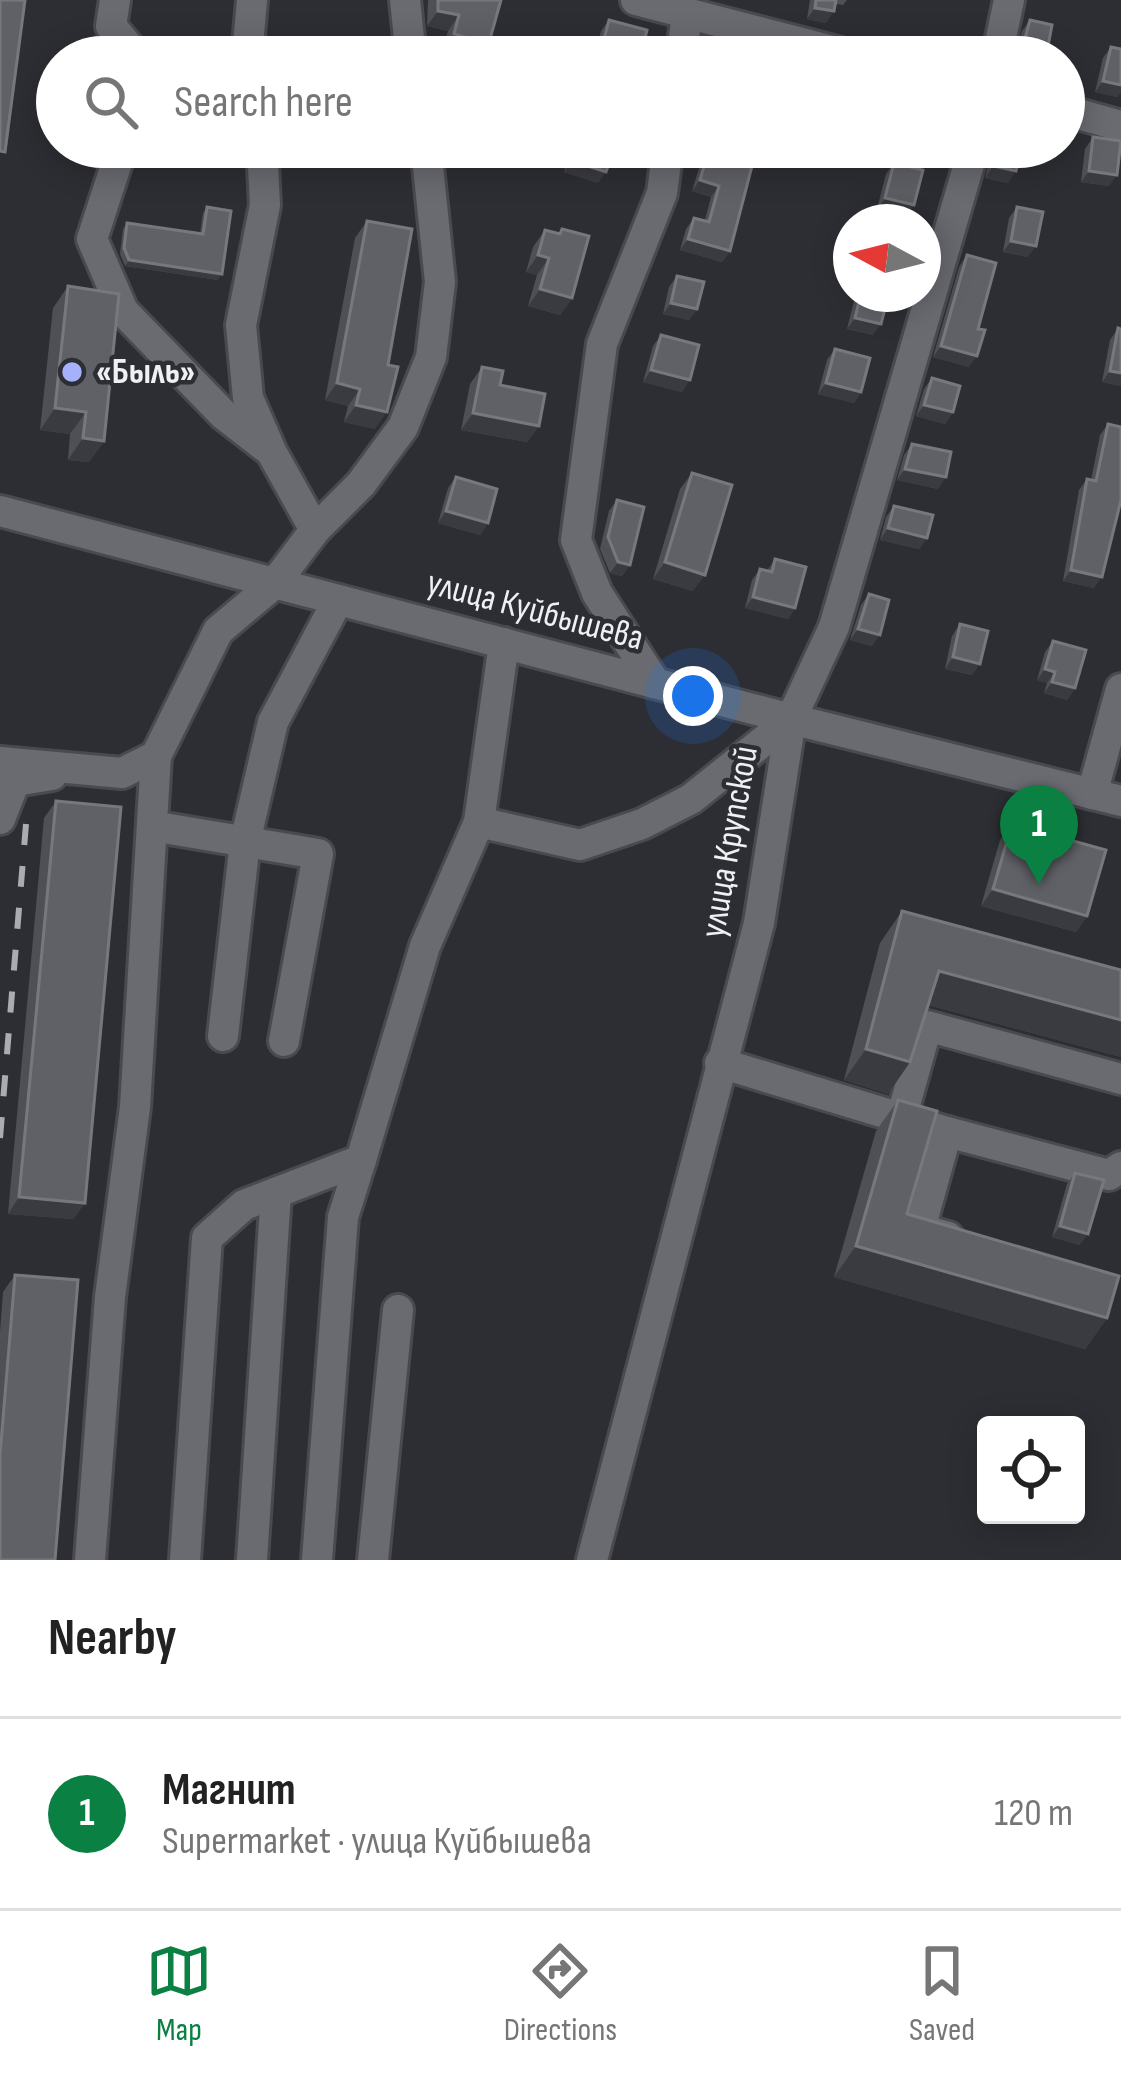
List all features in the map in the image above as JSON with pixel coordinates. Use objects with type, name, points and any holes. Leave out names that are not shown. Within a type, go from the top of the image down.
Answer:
[{"type":"street","points":[[115,0],[111,26],[119,36]]},
{"type":"street","points":[[249,36],[252,0]]},
{"type":"street","points":[[405,0],[409,36]]},
{"type":"street","points":[[636,0],[769,36]]},
{"type":"street","points":[[1002,36],[1010,0]]},
{"type":"street","points":[[684,36],[687,16]]},
{"type":"street","points":[[1085,116],[1121,126]]},
{"type":"street","points":[[115,168],[92,239],[123,311],[224,415],[272,453]]},
{"type":"street","points":[[263,168],[265,205],[241,326],[248,398],[315,530]]},
{"type":"street","points":[[90,1560],[110,1297],[135,1108],[155,756],[218,631],[275,583],[315,530],[361,484],[403,427],[431,358],[440,282],[428,168]]},
{"type":"street","points":[[655,683],[597,593],[575,540],[602,344],[662,193],[665,168]]},
{"type":"street","name":"улица Крупской","points":[[592,1560],[758,923],[791,719],[834,627],[968,168]]},
{"type":"street","name":"улица Куйбышева","points":[[0,511],[1107,797]]},
{"type":"street","points":[[223,1036],[245,842],[273,722],[338,599]]},
{"type":"street","points":[[317,1560],[344,1217],[425,946],[479,822],[504,644]]},
{"type":"street","points":[[1107,797],[1121,689]]},
{"type":"street","points":[[479,822],[580,845],[642,824],[691,800],[791,719]]},
{"type":"street","points":[[0,762],[122,773],[155,756]]},
{"type":"street","points":[[0,819],[16,781],[76,771]]},
{"type":"street","points":[[152,826],[317,854],[284,1041]]},
{"type":"street","points":[[901,1119],[927,1025],[1121,1079]]},
{"type":"street","points":[[720,1063],[901,1119],[1109,1175],[1121,1167]]},
{"type":"street","points":[[947,1132],[920,1229],[987,1248]]},
{"type":"street","points":[[185,1560],[207,1238],[244,1205],[361,1160]]},
{"type":"street","points":[[252,1560],[276,1193]]},
{"type":"street","points":[[373,1560],[398,1310]]},
{"type":"building","points":[[0,0],[25,0],[5,152],[0,151]]},
{"type":"building","points":[[438,0],[501,0],[491,36],[454,34],[459,15],[438,11]]},
{"type":"building","points":[[816,0],[836,0],[834,11],[815,8]]},
{"type":"building","points":[[609,20],[647,30],[646,36],[605,36]]},
{"type":"building","points":[[1030,20],[1052,25],[1050,36],[1026,36]]},
{"type":"building","points":[[1111,47],[1121,49],[1121,85],[1103,81]]},
{"type":"building","points":[[1093,137],[1121,141],[1117,175],[1089,171]]},
{"type":"building","points":[[704,168],[751,168],[730,251],[688,239],[694,218],[709,222],[719,186],[700,180]]},
{"type":"building","points":[[893,168],[923,170],[914,204],[885,198]]},
{"type":"building","points":[[207,207],[231,211],[222,274],[129,260],[124,248],[127,223],[203,234]]},
{"type":"building","points":[[1017,207],[1043,212],[1036,246],[1011,241]]},
{"type":"building","points":[[367,221],[412,229],[388,365],[398,367],[387,412],[356,405],[360,389],[337,383]]},
{"type":"building","points":[[562,229],[589,236],[572,298],[540,289],[549,258],[538,255],[545,230],[560,234]]},
{"type":"building","points":[[967,255],[996,263],[978,329],[985,330],[977,356],[941,346]]},
{"type":"building","points":[[677,276],[704,282],[697,309],[671,303]]},
{"type":"building","points":[[68,286],[119,294],[104,441],[83,438],[86,412],[55,408]]},
{"type":"building","points":[[856,312],[884,312],[881,324],[855,318]]},
{"type":"building","points":[[1121,329],[1121,373],[1110,371]]},
{"type":"building","points":[[661,335],[699,345],[690,380],[651,370]]},
{"type":"building","points":[[835,349],[870,358],[861,392],[826,383]]},
{"type":"building","points":[[482,367],[503,371],[500,385],[545,394],[539,426],[473,413]]},
{"type":"building","points":[[932,378],[960,386],[953,412],[924,405]]},
{"type":"building","points":[[1108,424],[1121,427],[1121,500],[1102,577],[1071,570],[1087,479],[1096,481]]},
{"type":"building","points":[[912,444],[951,452],[946,477],[905,469]]},
{"type":"building","points":[[692,473],[732,485],[705,575],[665,562]]},
{"type":"building","points":[[456,477],[497,489],[488,523],[446,511]]},
{"type":"building","points":[[617,500],[644,507],[630,565],[618,562],[608,537]]},
{"type":"building","points":[[894,506],[933,515],[927,538],[888,528]]},
{"type":"building","points":[[775,559],[806,567],[795,608],[753,597],[760,569],[772,572]]},
{"type":"building","points":[[869,594],[889,600],[880,635],[858,629]]},
{"type":"building","points":[[960,624],[988,631],[980,664],[953,657]]},
{"type":"building","points":[[1053,641],[1086,650],[1075,688],[1052,682],[1055,672],[1045,669]]},
{"type":"building","points":[[56,801],[121,807],[85,1203],[19,1197]]},
{"type":"building","points":[[1012,824],[1106,850],[1087,916],[993,889]]},
{"type":"building","points":[[902,911],[1121,970],[1121,1020],[939,971],[910,1062],[866,1049]]},
{"type":"building","points":[[898,1100],[937,1111],[907,1214],[1119,1276],[1107,1318],[856,1246]]},
{"type":"building","points":[[1075,1173],[1104,1180],[1088,1234],[1060,1226]]},
{"type":"building","points":[[15,1275],[78,1280],[55,1560],[0,1560],[0,1455]]},
{"type":"railway","points":[[0,1138],[26,824]]},
{"type":"place","name":"«Быль»","points":[[72,372]]},
{"type":"place","name":"Магнит","points":[[1039,884]]}]
